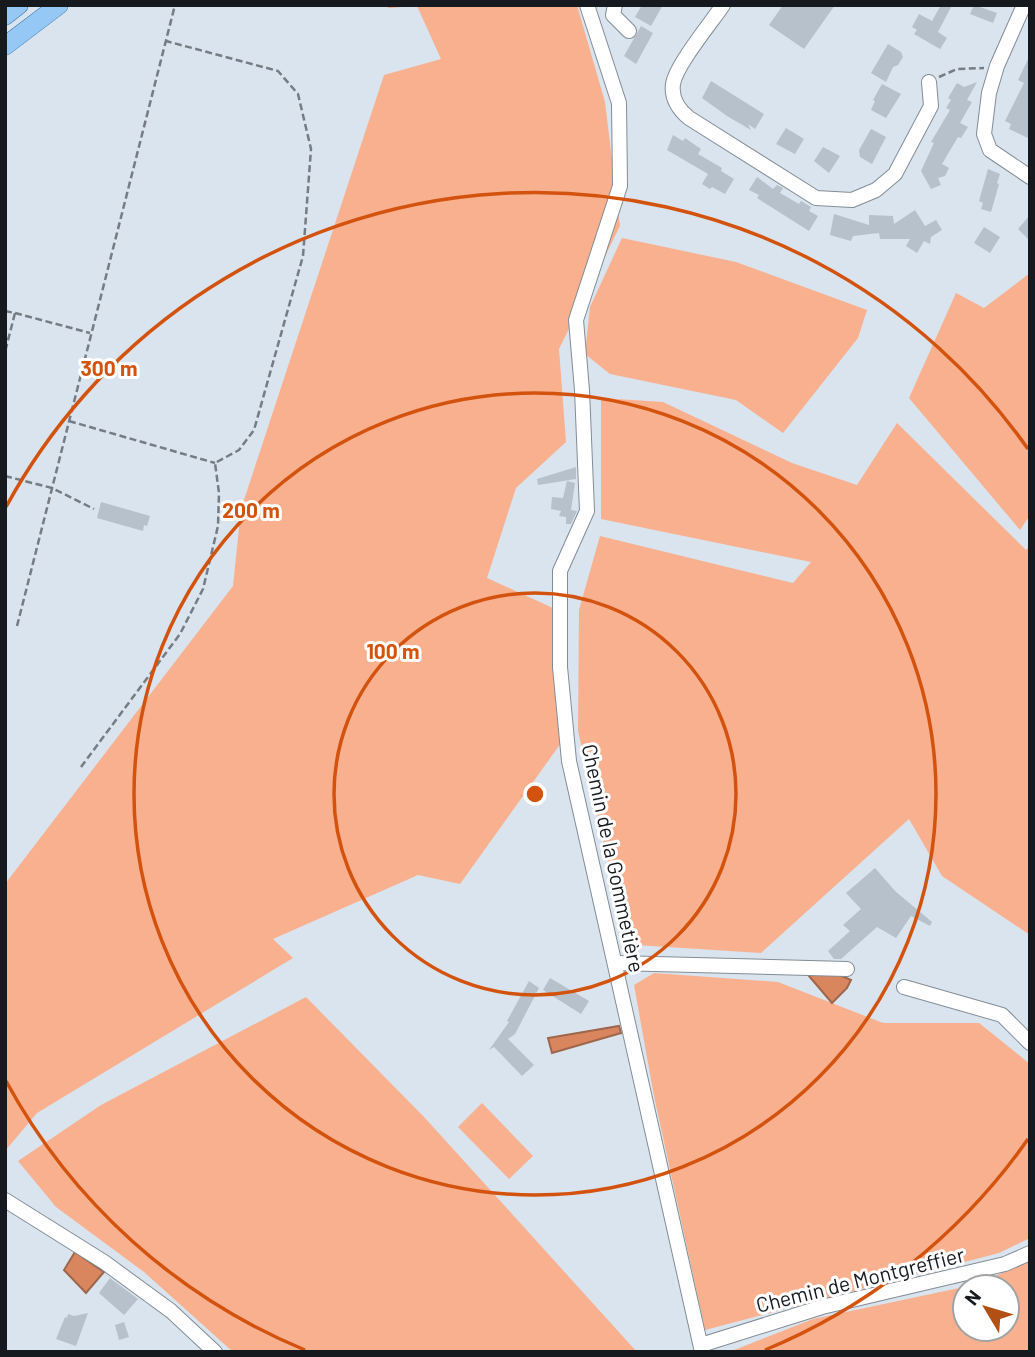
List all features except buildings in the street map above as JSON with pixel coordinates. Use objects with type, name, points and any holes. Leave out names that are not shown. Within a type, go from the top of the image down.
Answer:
[{"type":"main road","points":[[5,16],[19,5]]},
{"type":"main road","points":[[5,46],[59,5]]},
{"type":"street","name":"Chemin de la Gommetière","points":[[587,5],[619,103],[620,186],[576,320],[587,510],[560,571],[561,667],[569,761],[701,1348]]},
{"type":"street","points":[[615,5],[614,15],[629,31]]},
{"type":"street","points":[[723,5],[677,74],[673,90],[677,106],[689,118],[816,198],[852,200],[876,190],[895,174],[931,106],[929,82]]},
{"type":"street","points":[[1024,5],[997,66],[989,93],[985,134],[990,150],[1030,177]]},
{"type":"street","points":[[615,963],[847,969]]},
{"type":"street","points":[[904,986],[1002,1015],[1030,1044]]},
{"type":"street","points":[[5,1200],[104,1262],[171,1311],[215,1352]]},
{"type":"street","name":"Chemin de Montgreffier","points":[[701,1348],[822,1307],[1004,1264],[1030,1253]]},
{"type":"path","points":[[17,626],[175,5]]},
{"type":"path","points":[[69,421],[215,463],[239,450],[254,430],[303,256],[312,149],[298,94],[278,71],[166,41]]},
{"type":"path","points":[[929,82],[957,69],[997,66]]},
{"type":"path","points":[[5,311],[91,333]]},
{"type":"path","points":[[5,352],[15,313]]},
{"type":"path","points":[[81,767],[180,634],[203,589],[218,526],[219,493],[215,463]]},
{"type":"path","points":[[5,475],[52,488],[94,509]]},
{"type":"shaded area","points":[[382,5],[577,5],[605,102],[620,226],[559,349],[566,442],[516,488],[487,578],[553,608],[561,743],[460,884],[418,875],[273,939],[293,958],[37,1113],[5,1151],[5,884],[233,586],[241,509],[384,75],[441,59],[417,6],[389,8]]},
{"type":"shaded area","points":[[622,238],[736,262],[867,310],[858,338],[783,433],[736,400],[610,374],[585,354],[590,307]]},
{"type":"shaded area","points":[[1030,273],[1030,515],[1020,530],[909,398],[956,293],[984,308]]},
{"type":"shaded area","points":[[601,398],[663,402],[792,463],[857,485],[897,423],[1026,550],[1030,545],[1030,935],[942,876],[909,819],[761,953],[636,945],[622,922],[578,731],[579,610],[600,536],[793,583],[811,562],[601,519]]},
{"type":"shaded area","points":[[654,973],[778,982],[883,1023],[979,1023],[1030,1064],[1030,1238],[999,1253],[705,1330],[654,1096],[634,985]]},
{"type":"shaded area","points":[[815,973],[835,973],[851,980],[832,1003],[809,976]]},
{"type":"shaded area","points":[[306,997],[425,1118],[637,1352],[233,1352],[144,1272],[56,1207],[18,1161],[101,1105]]},
{"type":"shaded area","points":[[619,1026],[621,1033],[552,1053],[548,1038]]},
{"type":"shaded area","points":[[482,1103],[533,1156],[509,1179],[458,1127]]},
{"type":"shaded area","points":[[75,1252],[104,1272],[86,1293],[64,1270]]},
{"type":"shaded area","points":[[1030,1260],[1030,1352],[729,1352],[813,1319],[951,1290],[951,1343],[1021,1343],[1021,1273],[1002,1273]]}]
